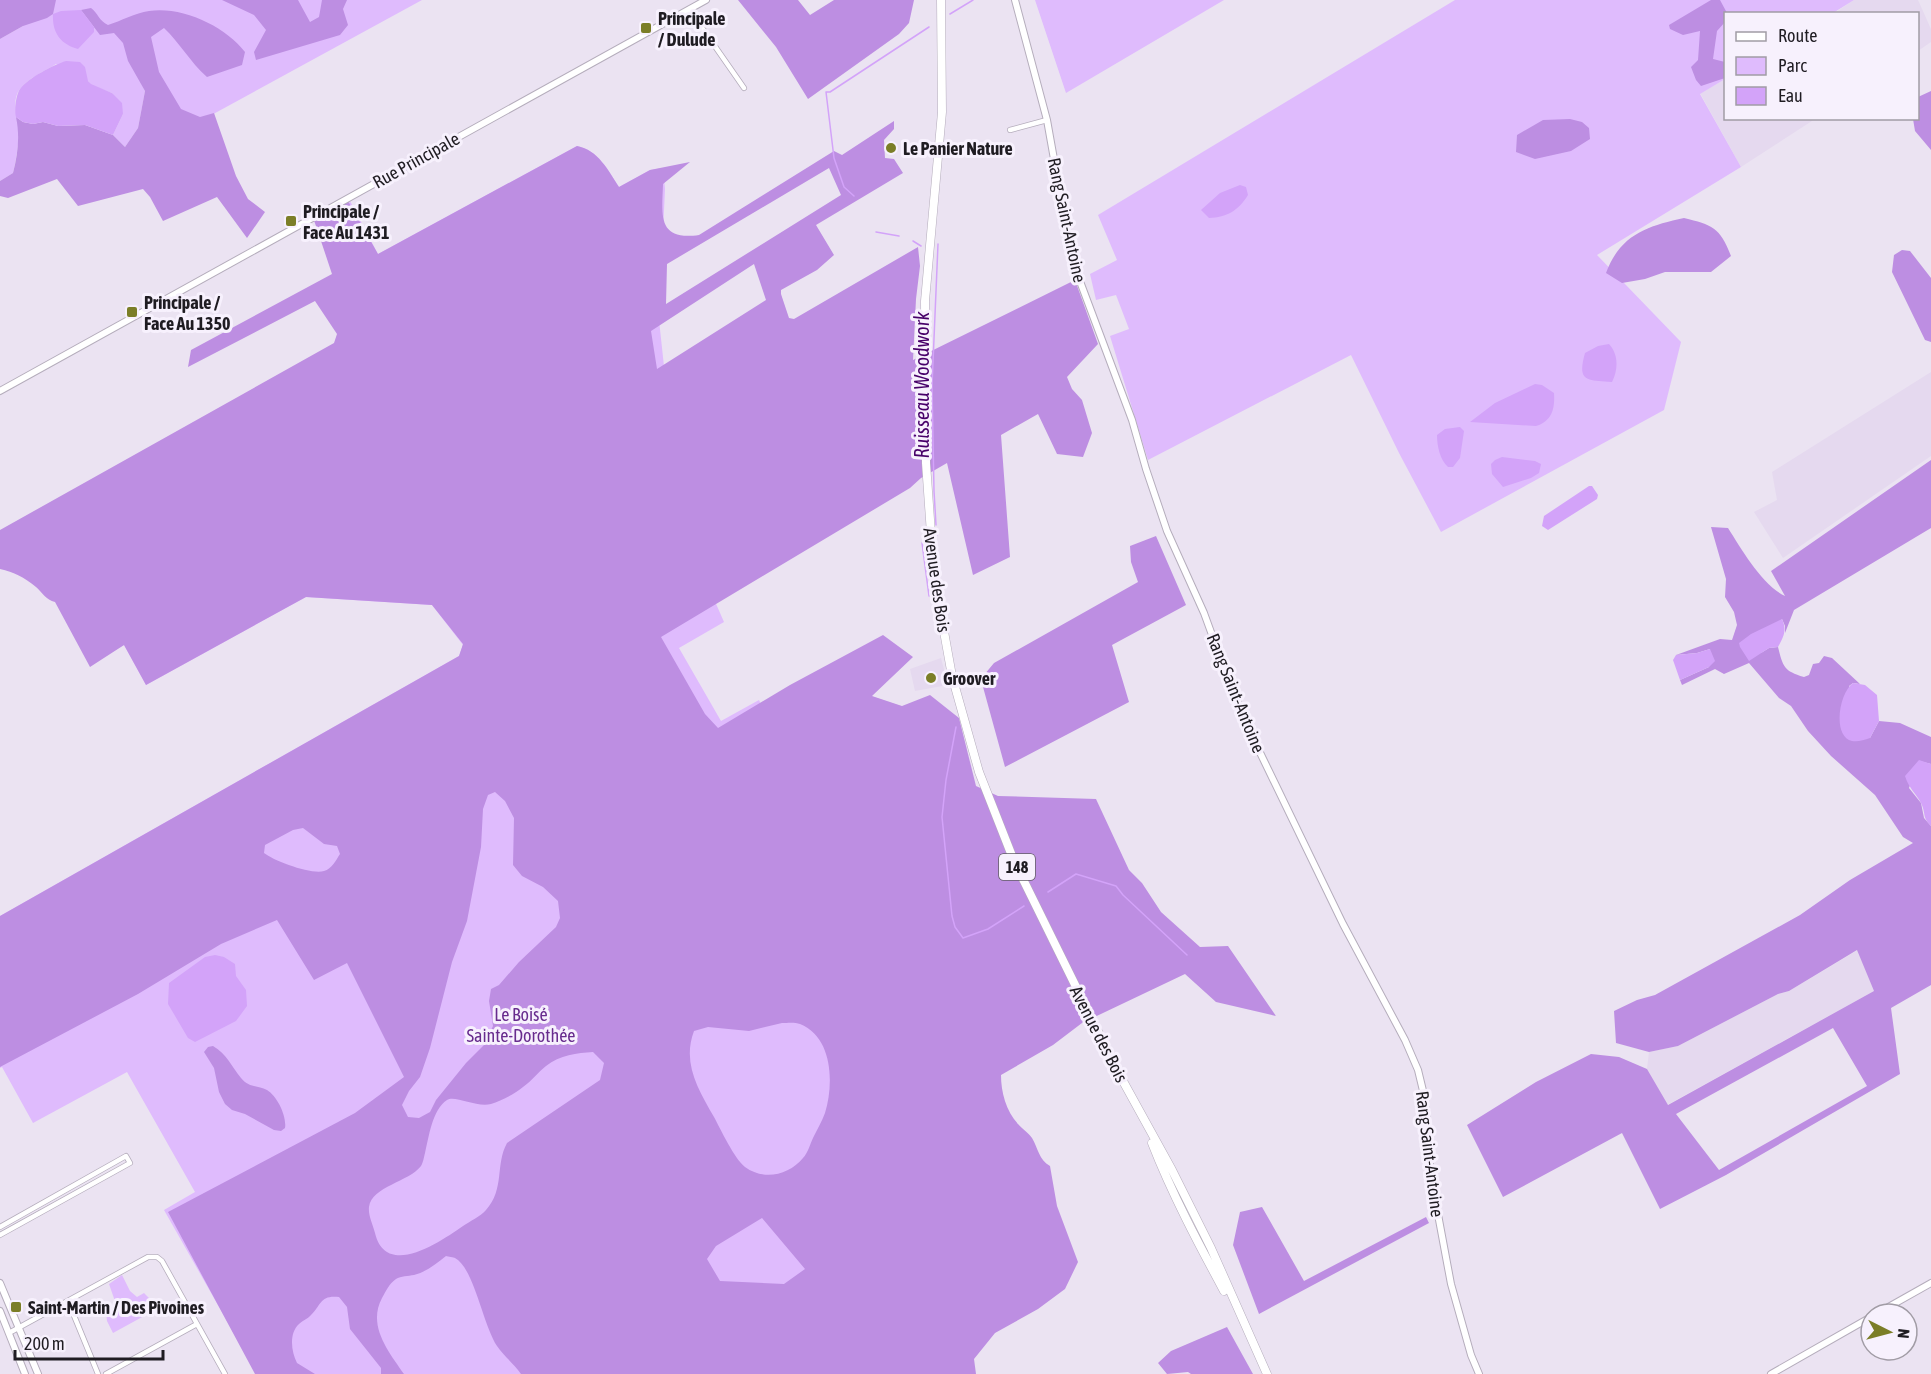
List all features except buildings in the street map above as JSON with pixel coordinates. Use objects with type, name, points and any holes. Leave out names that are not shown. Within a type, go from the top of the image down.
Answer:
[{"type":"main road","name":"Avenue des Bois","points":[[941,0],[942,112],[927,260],[924,336],[927,494],[931,553],[952,676],[974,753],[1006,843],[1142,1119],[1183,1214],[1243,1324],[1267,1374]]},
{"type":"street","name":"Rue Principale","points":[[0,391],[706,0]]},
{"type":"street","name":"Rang Saint-Antoine","points":[[1015,0],[1047,120],[1072,260],[1132,420],[1167,531],[1204,613],[1252,736],[1338,914],[1405,1040],[1418,1070],[1425,1099],[1431,1177],[1451,1284],[1471,1355],[1479,1374]]},
{"type":"street","points":[[689,9],[744,88]]},
{"type":"street","points":[[1010,130],[1047,120]]},
{"type":"street","points":[[0,1227],[126,1156],[130,1163],[0,1235]]},
{"type":"street","points":[[9,1333],[148,1257],[155,1257],[162,1261],[225,1374]]},
{"type":"street","points":[[0,1283],[38,1374]]},
{"type":"street","points":[[1897,1302],[1931,1283]]},
{"type":"street","points":[[68,1301],[98,1374]]},
{"type":"street","points":[[0,1311],[25,1374]]},
{"type":"street","points":[[106,1374],[197,1324]]},
{"type":"street","points":[[1771,1374],[1859,1324]]},
{"type":"shaded area","points":[[1854,0],[1918,0],[1931,29],[1931,42],[1919,50],[1919,12],[1836,12]]},
{"type":"shaded area","points":[[1724,80],[1724,120],[1813,120],[1741,167],[1700,93]]},
{"type":"shaded area","points":[[1931,372],[1931,456],[1783,558],[1754,512],[1777,500],[1772,472]]},
{"type":"shaded area","points":[[941,658],[948,685],[915,691],[910,669]]},
{"type":"shaded area","points":[[1858,950],[1874,991],[1667,1105],[1647,1069],[1649,1052],[1678,1046],[1778,994],[1789,991]]},
{"type":"green space","points":[[0,0],[56,0],[53,14],[23,26],[0,39]]},
{"type":"green space","points":[[15,0],[422,0],[184,130],[139,78],[145,91],[138,128],[125,147],[113,135],[123,114],[112,93],[91,85],[88,81],[56,64],[27,81],[17,94],[15,105],[19,135],[15,163],[13,173],[0,181],[0,39],[23,26]]},
{"type":"green space","points":[[222,0],[298,0],[310,22],[319,17],[322,0],[347,0],[343,9],[348,25],[340,35],[256,60],[254,52],[266,30],[254,15]]},
{"type":"green space","points":[[738,0],[798,0],[810,15],[834,0],[914,0],[909,23],[899,34],[808,99],[776,47]]},
{"type":"green space","points":[[1035,0],[1224,0],[1066,93]]},
{"type":"green space","points":[[1455,0],[1854,0],[1835,12],[1724,12],[1724,80],[1700,94],[1741,167],[1597,255],[1681,342],[1664,410],[1441,532],[1351,355],[1148,460],[1110,336],[1129,329],[1116,295],[1096,300],[1090,274],[1117,260],[1098,215]]},
{"type":"green space","points":[[1711,0],[1720,0],[1726,12],[1724,12],[1724,23],[1717,31],[1713,59],[1724,62],[1724,78],[1701,86],[1691,67],[1698,60],[1700,31],[1683,35],[1670,29],[1669,25]]},
{"type":"green space","points":[[91,8],[108,25],[149,11],[162,10],[189,15],[215,26],[245,52],[242,65],[207,77],[164,28],[151,37],[159,72],[181,109],[200,117],[214,113],[236,176],[248,199],[265,212],[247,238],[217,197],[163,221],[143,189],[78,206],[57,179],[8,198],[0,196],[0,181],[13,173],[15,166],[18,138],[16,117],[23,122],[33,124],[43,122],[58,126],[85,125],[113,135],[125,147],[138,128],[145,91],[128,61],[123,43],[114,33],[100,35],[81,10]]},
{"type":"green space","points":[[1931,91],[1931,150],[1915,131],[1913,120],[1919,120],[1919,97]]},
{"type":"green space","points":[[1570,119],[1582,122],[1589,128],[1590,139],[1571,151],[1535,159],[1516,152],[1517,135],[1543,120]]},
{"type":"green space","name":"Le Boisé Sainte-Dorothée","points":[[894,121],[894,129],[884,140],[885,158],[894,159],[903,173],[816,225],[834,255],[817,270],[781,290],[789,318],[794,319],[918,247],[920,266],[913,360],[1075,280],[1098,344],[1067,377],[1072,389],[1082,400],[1092,433],[1083,457],[1057,454],[1038,414],[1001,435],[1010,557],[973,575],[947,463],[921,478],[910,488],[661,637],[705,714],[718,728],[790,685],[883,635],[913,657],[872,696],[902,706],[930,695],[959,718],[976,786],[998,796],[1096,799],[1129,870],[1142,883],[1161,912],[1200,947],[1228,946],[1276,1016],[1216,1002],[1185,974],[1082,1023],[1053,1045],[1001,1075],[1003,1095],[1010,1113],[1031,1136],[1041,1157],[1050,1166],[1057,1206],[1078,1262],[1065,1289],[1038,1309],[995,1333],[974,1359],[976,1374],[521,1374],[492,1337],[468,1273],[455,1258],[446,1256],[423,1272],[396,1279],[386,1290],[378,1308],[378,1329],[386,1348],[404,1374],[381,1374],[381,1368],[350,1329],[347,1307],[339,1297],[328,1297],[299,1324],[292,1337],[292,1348],[297,1363],[315,1374],[255,1374],[168,1212],[355,1113],[404,1077],[347,963],[314,980],[277,920],[221,944],[138,994],[0,1067],[0,916],[459,656],[463,644],[432,605],[306,597],[146,685],[124,645],[90,667],[55,602],[23,578],[0,569],[0,530],[334,343],[337,334],[315,301],[188,367],[191,350],[332,274],[314,220],[348,201],[378,254],[577,146],[597,156],[619,187],[650,170],[690,162],[663,184],[663,215],[669,230],[676,234],[699,235],[834,151],[842,155]],"holes":[[[829,168],[841,195],[666,304],[667,264]],[[754,264],[766,300],[657,369],[651,331]],[[495,792],[505,801],[514,818],[513,865],[522,876],[543,887],[558,901],[560,918],[556,927],[519,962],[499,985],[491,989],[489,1001],[493,1026],[484,1045],[436,1100],[430,1112],[419,1118],[408,1117],[402,1105],[420,1077],[430,1048],[452,962],[467,921],[481,847],[483,809],[488,795]],[[303,828],[324,844],[337,846],[340,854],[327,870],[318,872],[293,866],[269,856],[264,853],[265,845],[293,830]],[[782,1023],[796,1023],[811,1030],[819,1039],[828,1062],[830,1076],[828,1101],[824,1116],[806,1154],[791,1169],[768,1175],[752,1171],[741,1163],[728,1144],[697,1086],[691,1065],[690,1054],[694,1031],[708,1027],[749,1031]],[[593,1052],[604,1063],[600,1080],[507,1143],[501,1160],[496,1194],[484,1212],[441,1240],[415,1253],[390,1254],[381,1247],[369,1207],[377,1194],[421,1166],[432,1124],[442,1104],[451,1099],[485,1105],[495,1103],[520,1090],[551,1062],[581,1053]],[[762,1218],[805,1269],[784,1284],[720,1281],[707,1259],[716,1246]]]},
{"type":"green space","name":"Le Boisé Sainte-Dorothée","points":[[577,146],[597,156],[619,187],[650,170],[663,168],[665,189],[659,320],[681,524],[724,622],[679,648],[721,721],[759,700],[939,1104],[955,1374],[257,1374],[164,1210],[195,1192],[127,1072],[33,1123],[2,1067],[0,1068],[0,916],[459,656],[463,645],[432,605],[306,597],[146,685],[124,645],[90,665],[365,327],[314,221],[350,201],[378,254]]},
{"type":"green space","points":[[1684,218],[1708,225],[1719,233],[1731,256],[1711,272],[1665,272],[1645,279],[1622,283],[1606,273],[1619,250],[1636,234]]},
{"type":"green space","points":[[1902,250],[1910,251],[1931,278],[1931,342],[1925,340],[1892,272],[1894,255]]},
{"type":"green space","points":[[1931,460],[1931,528],[1794,610],[1785,633],[1782,619],[1761,653],[1769,648],[1778,647],[1785,667],[1792,673],[1804,677],[1809,675],[1813,664],[1819,663],[1824,656],[1832,658],[1860,684],[1853,683],[1849,686],[1870,738],[1879,721],[1900,723],[1931,737],[1931,764],[1919,761],[1909,788],[1921,803],[1924,818],[1931,826],[1931,985],[1891,1008],[1900,1074],[1726,1175],[1660,1209],[1622,1133],[1503,1197],[1467,1125],[1536,1082],[1591,1054],[1619,1057],[1647,1069],[1668,1105],[1874,991],[1857,950],[1789,991],[1778,994],[1678,1046],[1649,1052],[1616,1043],[1614,1011],[1637,1000],[1655,995],[1800,915],[1850,880],[1913,843],[1903,837],[1875,795],[1831,756],[1808,731],[1791,706],[1779,698],[1749,663],[1724,674],[1715,669],[1682,685],[1680,680],[1709,667],[1710,649],[1676,655],[1720,639],[1732,640],[1737,625],[1734,612],[1725,597],[1726,579],[1711,527],[1728,528],[1768,584],[1785,596],[1771,571]],"holes":[[[1833,1028],[1867,1086],[1719,1170],[1676,1114]]]},
{"type":"green space","points":[[1156,536],[1186,605],[1112,645],[1129,702],[1005,767],[983,687],[984,675],[994,663],[1138,582],[1131,562],[1130,546]]},
{"type":"green space","points":[[213,1046],[225,1056],[244,1081],[267,1090],[278,1101],[283,1112],[285,1128],[281,1131],[274,1130],[245,1114],[232,1110],[225,1104],[219,1092],[214,1068],[204,1052],[208,1047]]},
{"type":"green space","points":[[1262,1207],[1304,1281],[1426,1217],[1429,1223],[1259,1314],[1233,1245],[1240,1212]]},
{"type":"green space","points":[[122,1275],[130,1291],[137,1297],[144,1293],[155,1310],[113,1333],[107,1321],[106,1312],[117,1307],[109,1284]]},
{"type":"green space","points":[[1227,1327],[1253,1374],[1191,1374],[1188,1372],[1167,1374],[1158,1363],[1171,1351]]},
{"type":"water","points":[[81,10],[94,27],[94,32],[78,49],[66,44],[58,36],[53,14],[61,11]]},
{"type":"water","points":[[66,61],[80,62],[85,67],[88,81],[91,84],[112,93],[122,103],[123,114],[113,135],[85,125],[58,126],[43,122],[33,124],[23,122],[16,117],[16,99],[20,89],[41,72]]},
{"type":"water","points":[[1240,185],[1246,187],[1248,195],[1232,212],[1209,218],[1201,210],[1220,193]]},
{"type":"water","points":[[1609,344],[1615,353],[1616,363],[1612,382],[1586,378],[1582,369],[1585,353],[1598,346]]},
{"type":"water","points":[[1535,384],[1542,385],[1554,393],[1551,414],[1541,424],[1536,426],[1470,422],[1495,403]]},
{"type":"water","points":[[1460,427],[1464,431],[1460,458],[1453,467],[1448,467],[1443,461],[1437,435],[1445,429]]},
{"type":"water","points":[[1502,457],[1535,461],[1541,464],[1539,473],[1503,487],[1492,474],[1491,464]]},
{"type":"water","points":[[1592,486],[1598,495],[1597,499],[1548,530],[1542,526],[1544,516]]},
{"type":"water","points":[[1782,619],[1784,633],[1778,647],[1769,648],[1749,661],[1739,643],[1751,634]]},
{"type":"water","points":[[1710,649],[1715,661],[1709,667],[1680,680],[1673,660],[1676,655]]},
{"type":"water","points":[[1853,683],[1865,685],[1877,695],[1879,721],[1870,738],[1856,741],[1846,737],[1840,723],[1841,704],[1848,688]]},
{"type":"water","points":[[1919,760],[1931,764],[1931,826],[1905,776]]},
{"type":"water","points":[[215,955],[224,957],[235,964],[236,976],[246,990],[247,1006],[236,1021],[195,1042],[188,1038],[168,1004],[169,983],[205,957]]},
{"type":"waterway","name":"Ruisseau Woodwork","points":[[950,14],[973,0]]},
{"type":"waterway","name":"Ruisseau Woodwork","points":[[854,196],[844,187],[834,158],[826,92],[830,92],[929,27]]},
{"type":"waterway","name":"Ruisseau Woodwork","points":[[876,232],[899,236]]},
{"type":"waterway","name":"Ruisseau Woodwork","points":[[913,241],[921,246]]},
{"type":"waterway","name":"Ruisseau Woodwork","points":[[936,525],[932,386],[938,244]]},
{"type":"waterway","name":"Ruisseau Woodwork","points":[[922,543],[929,596]]},
{"type":"waterway","name":"Ruisseau Woodwork","points":[[956,727],[942,817],[955,927],[963,938],[988,929],[1024,906]]},
{"type":"waterway","name":"Ruisseau Woodwork","points":[[1048,892],[1076,874],[1116,886],[1187,955]]},
{"type":"place","name":"Principale / Dulude","points":[[646,28]]},
{"type":"place","name":"Le Panier Nature","points":[[891,148]]},
{"type":"place","name":"Principale / Face Au 1431","points":[[291,221]]},
{"type":"place","name":"Principale / Face Au 1350","points":[[132,312]]},
{"type":"place","name":"Groover","points":[[931,678]]},
{"type":"place","name":"Saint-Martin / Des Pivoines","points":[[16,1307]]}]
